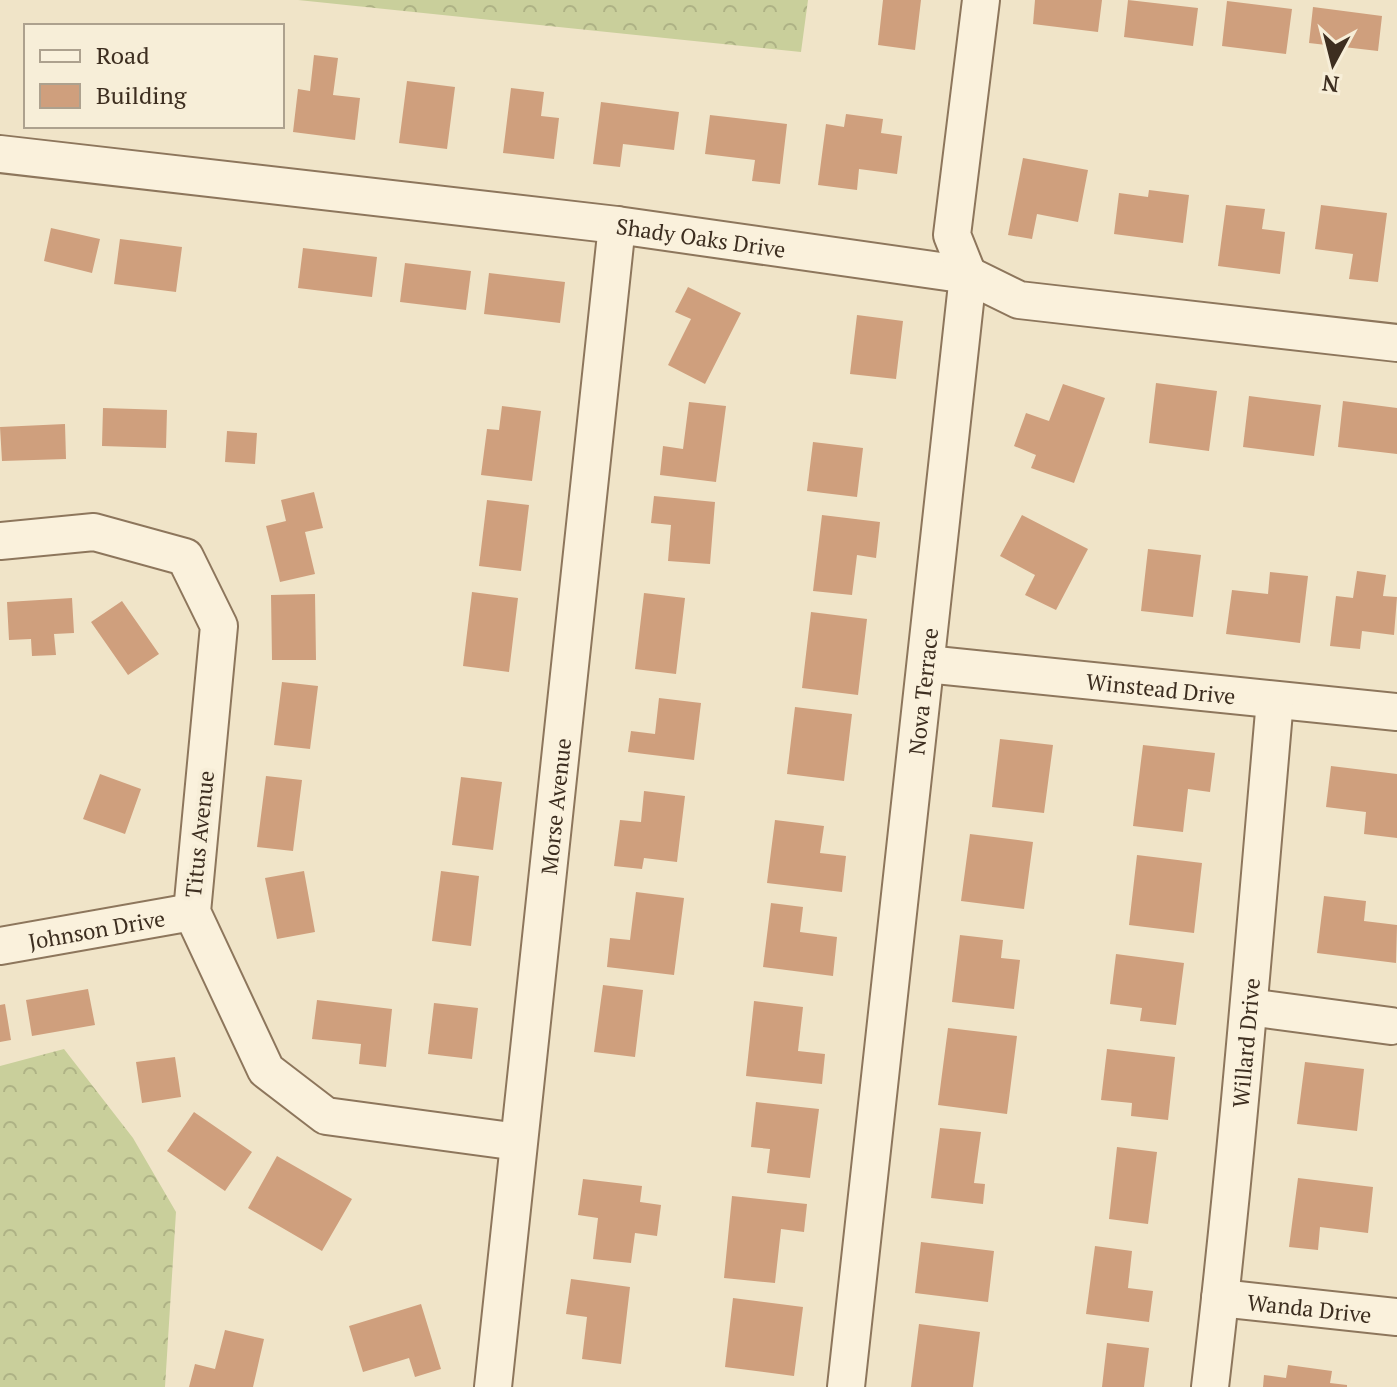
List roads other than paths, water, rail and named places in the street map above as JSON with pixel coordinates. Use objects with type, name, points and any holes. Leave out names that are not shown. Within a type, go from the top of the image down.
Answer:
[{"type":"street","name":"Nova Terrace","points":[[846,1387],[968,275],[952,235],[981,0]]},
{"type":"street","name":"Shady Oaks Drive","points":[[0,154],[617,225],[968,275],[1019,300],[1397,343]]},
{"type":"street","name":"Morse Avenue","points":[[493,1387],[617,225]]},
{"type":"street","name":"Titus Avenue","points":[[0,541],[94,532],[185,557],[219,626],[192,912],[266,1070],[326,1116],[518,1142]]},
{"type":"street","name":"Winstead Drive","points":[[926,664],[1397,712]]},
{"type":"street","name":"Willard Drive","points":[[1210,1387],[1249,1007],[1275,700]]},
{"type":"street","name":"Johnson Drive","points":[[0,946],[192,912]]},
{"type":"street","points":[[1249,1007],[1391,1026]]},
{"type":"street","name":"Wanda Drive","points":[[1220,1298],[1397,1317]]}]
